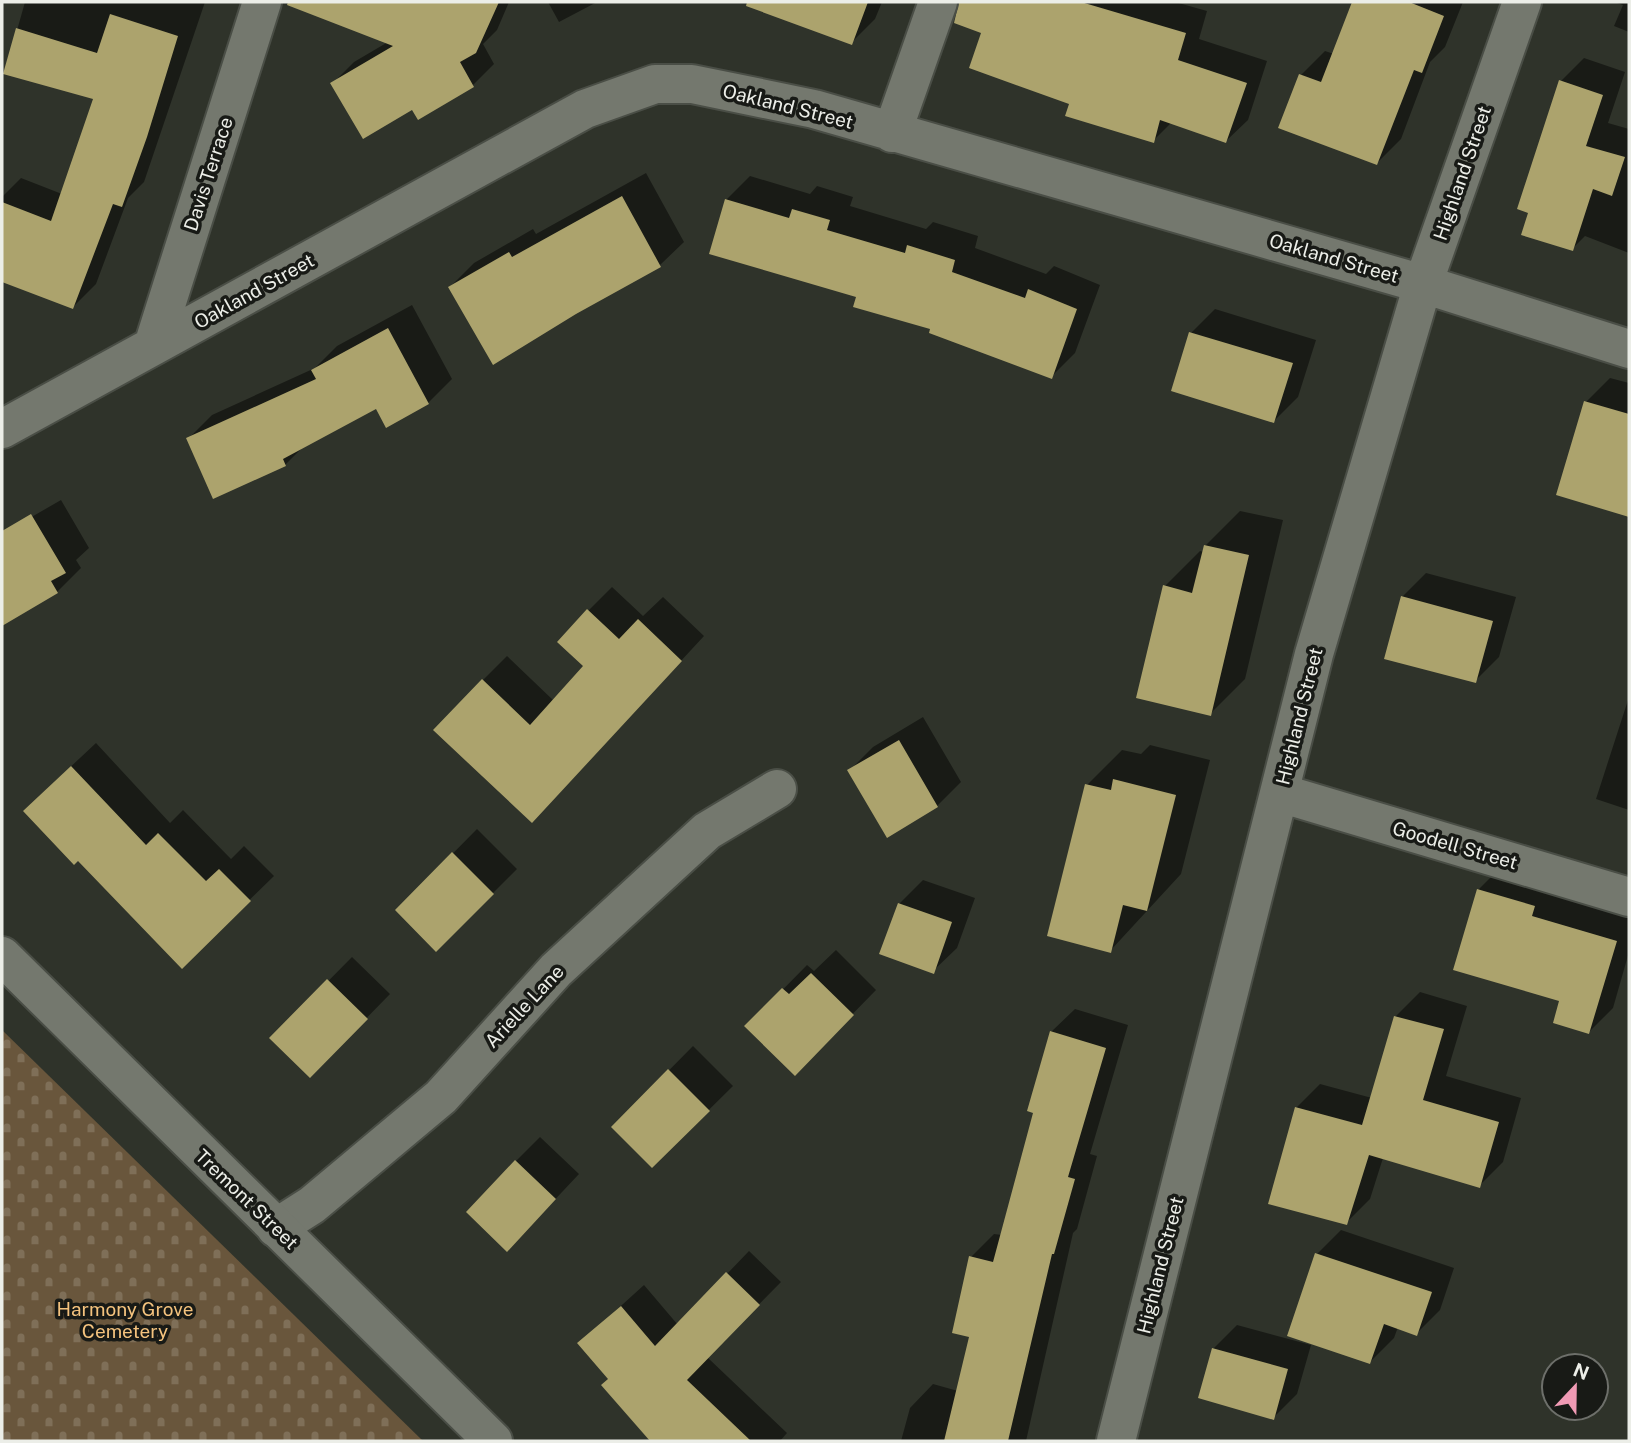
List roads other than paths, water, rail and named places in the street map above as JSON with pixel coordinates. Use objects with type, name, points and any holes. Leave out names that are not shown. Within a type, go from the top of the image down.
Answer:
[{"type":"street","name":"Davis Terrace","points":[[153,346],[262,2]]},
{"type":"street","points":[[892,133],[938,2]]},
{"type":"street","name":"Highland Street","points":[[1116,1441],[1314,654],[1423,284],[1522,2]]},
{"type":"street","name":"Oakland Street","points":[[2,429],[585,109],[655,84],[692,84],[814,109],[1423,284],[1629,349]]},
{"type":"street","name":"Arielle Lane","points":[[276,1228],[312,1205],[441,1097],[556,970],[707,831],[777,789]]},
{"type":"street","name":"Goodell Street","points":[[1280,793],[1629,897]]},
{"type":"street","name":"Tremont Street","points":[[2,956],[493,1441]]},
{"type":"park label","name":"Harmony Grove Cemetery","points":[[125,1320]]}]
